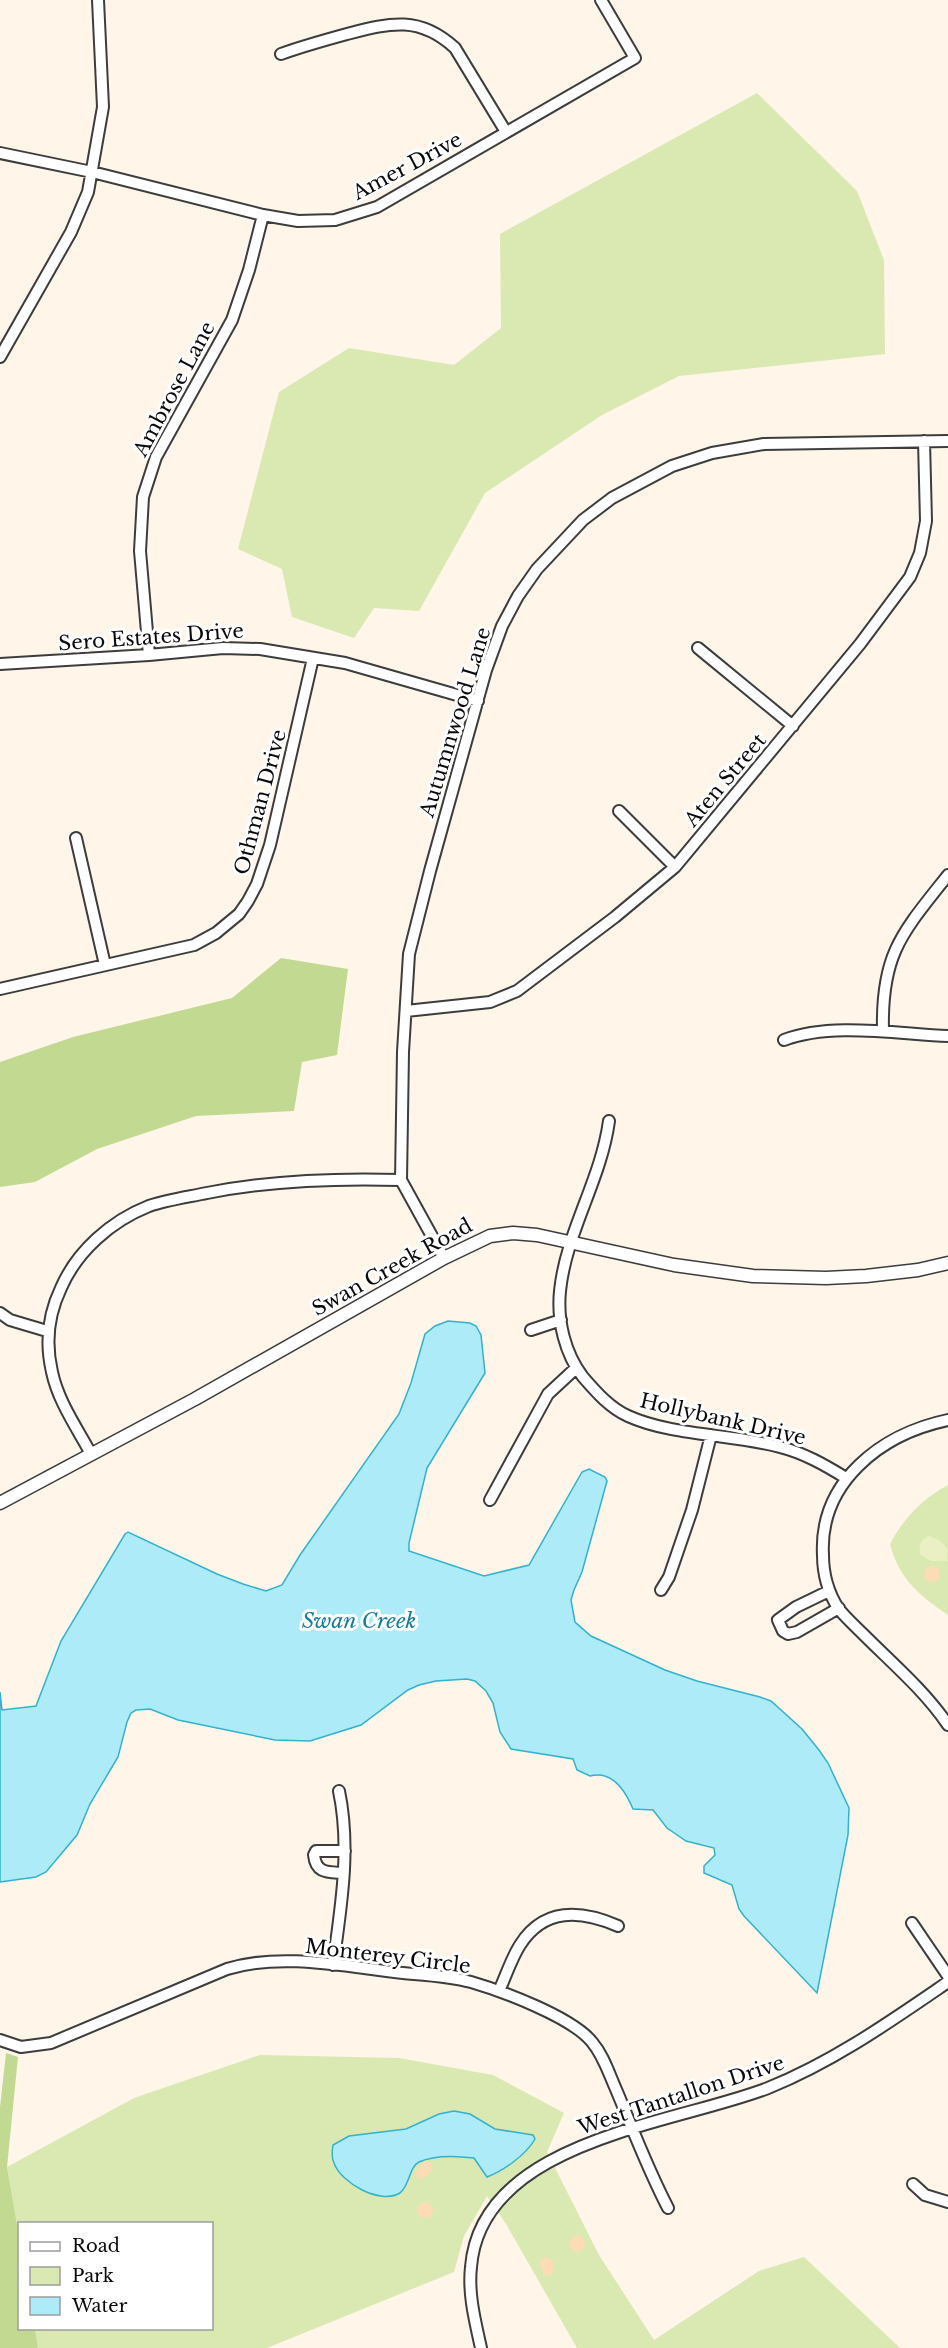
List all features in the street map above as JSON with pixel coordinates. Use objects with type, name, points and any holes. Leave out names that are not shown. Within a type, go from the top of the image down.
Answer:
[{"type":"street","points":[[0,357],[71,232],[88,192],[103,107],[98,0]]},
{"type":"street","name":"Amer Drive","points":[[0,153],[92,172],[263,215],[310,222],[335,220],[359,214],[377,207],[635,58],[601,0]]},
{"type":"street","points":[[281,54],[313,43],[387,24],[400,23],[426,29],[455,48],[506,132]]},
{"type":"street","name":"Ambrose Lane","points":[[149,655],[140,551],[143,497],[156,457],[236,311],[263,215]]},
{"type":"street","name":"Aten Street","points":[[406,1011],[490,1002],[517,991],[615,917],[675,867],[885,613],[910,577],[916,563],[926,521],[924,441]]},
{"type":"street","name":"Autumnwood Lane","points":[[444,1257],[402,1180],[403,1052],[411,945],[495,643],[518,596],[559,544],[612,498],[672,466],[741,447],[791,442],[948,441]]},
{"type":"street","name":"Sero Estates Drive","points":[[0,664],[241,647],[345,663],[478,701]]},
{"type":"street","points":[[698,648],[793,726]]},
{"type":"street","name":"Othman Drive","points":[[0,989],[178,949],[202,941],[231,921],[248,901],[257,884],[270,845],[313,658]]},
{"type":"street","points":[[619,811],[675,867]]},
{"type":"street","points":[[76,838],[105,965]]},
{"type":"street","points":[[883,1031],[884,994],[888,968],[895,947],[907,926],[948,875]]},
{"type":"street","points":[[784,1040],[797,1035],[822,1032],[883,1031],[948,1036]]},
{"type":"street","name":"Hollybank Drive","points":[[609,1121],[606,1146],[572,1242],[560,1287],[561,1320],[567,1351],[576,1368],[600,1395],[628,1416],[661,1425],[793,1451],[846,1478]]},
{"type":"street","points":[[91,1454],[64,1403],[52,1373],[47,1331],[51,1310],[62,1284],[84,1251],[112,1227],[149,1207],[219,1190],[279,1181],[353,1178],[402,1180]]},
{"type":"street","name":"Swan Creek Road","points":[[0,1503],[195,1399],[444,1257],[490,1236],[502,1233],[537,1235],[674,1265],[753,1276],[826,1278],[866,1276],[918,1270],[948,1263]]},
{"type":"street","points":[[0,1313],[10,1320],[47,1331]]},
{"type":"street","points":[[531,1330],[561,1320]]},
{"type":"street","points":[[490,1500],[548,1394],[576,1368]]},
{"type":"street","points":[[948,1420],[928,1424],[901,1437],[879,1450],[846,1478],[830,1504],[823,1532],[823,1561],[829,1591],[839,1608],[932,1704],[948,1725]]},
{"type":"street","points":[[660,1590],[669,1577],[692,1510],[711,1435]]},
{"type":"street","points":[[829,1591],[796,1607],[778,1620],[783,1631],[788,1634],[797,1632],[839,1608]]},
{"type":"street","points":[[333,1965],[345,1851],[343,1809],[339,1791]]},
{"type":"street","points":[[343,1873],[320,1870],[316,1867],[314,1855],[316,1851],[345,1851]]},
{"type":"street","points":[[499,1991],[520,1944],[538,1923],[555,1917],[577,1915],[593,1917],[618,1926]]},
{"type":"street","points":[[912,1923],[948,1976]]},
{"type":"street","name":"Monterey Circle","points":[[0,2040],[21,2047],[51,2043],[227,1969],[248,1963],[333,1965],[469,1982],[499,1991],[571,2024],[592,2041],[608,2070],[652,2177],[668,2208]]},
{"type":"street","name":"West Tantallon Drive","points":[[481,2348],[471,2299],[471,2266],[477,2238],[489,2213],[499,2200],[527,2176],[588,2143],[747,2095],[793,2077],[846,2049],[948,1982]]},
{"type":"street","points":[[913,2184],[925,2195],[948,2202]]},
{"type":"green space","points":[[757,93],[857,191],[884,260],[885,354],[679,376],[602,415],[485,493],[419,611],[374,608],[354,638],[292,617],[282,569],[238,549],[279,392],[349,348],[454,365],[501,328],[500,234]]},
{"type":"green space","points":[[281,958],[348,969],[337,1055],[302,1062],[294,1111],[196,1116],[97,1149],[35,1182],[0,1187],[0,1062],[73,1037],[232,998]]},
{"type":"green space","points":[[948,1485],[948,1615],[919,1593],[905,1577],[890,1544],[901,1526],[915,1510],[930,1496]]},
{"type":"green space","points":[[928,1536],[939,1540],[947,1548],[947,1561],[931,1561],[920,1554],[921,1544]]},
{"type":"green space","points":[[6,2053],[18,2057],[7,2167],[18,2230],[18,2330],[35,2330],[38,2348],[0,2348],[0,2107]]},
{"type":"green space","points":[[260,2055],[399,2058],[493,2075],[564,2113],[547,2152],[599,2255],[654,2340],[759,2271],[804,2257],[900,2348],[577,2348],[506,2224],[487,2196],[464,2236],[454,2272],[267,2348],[38,2348],[35,2330],[213,2330],[213,2222],[18,2222],[18,2230],[7,2167],[134,2098]]},
{"type":"sand","points":[[932,1566],[938,1568],[940,1574],[938,1580],[932,1582],[926,1580],[924,1574],[926,1568]]},
{"type":"sand","points":[[424,2161],[431,2163],[433,2168],[427,2176],[419,2179],[415,2173]]},
{"type":"sand","points":[[422,2202],[428,2202],[433,2210],[431,2216],[422,2218],[417,2213],[417,2207]]},
{"type":"sand","points":[[577,2236],[585,2244],[577,2252],[569,2244]]},
{"type":"sand","points":[[545,2257],[553,2261],[553,2271],[550,2276],[545,2275],[540,2266],[539,2261]]},
{"type":"water","name":"Swan Creek","points":[[448,1321],[470,1323],[476,1326],[481,1335],[485,1373],[427,1468],[409,1551],[484,1576],[529,1565],[582,1472],[589,1469],[605,1477],[607,1481],[582,1572],[571,1600],[575,1622],[591,1636],[665,1670],[771,1701],[802,1729],[819,1750],[828,1763],[849,1808],[848,1835],[817,1993],[744,1916],[739,1909],[732,1885],[704,1873],[704,1866],[715,1855],[714,1848],[686,1841],[667,1828],[653,1810],[633,1809],[617,1783],[605,1776],[590,1776],[577,1770],[573,1759],[511,1749],[500,1732],[493,1703],[486,1691],[475,1681],[467,1679],[436,1681],[419,1685],[408,1690],[361,1725],[310,1741],[275,1740],[178,1720],[150,1709],[136,1710],[131,1713],[127,1722],[118,1757],[90,1804],[77,1835],[46,1872],[36,1877],[0,1882],[0,1692],[2,1710],[36,1706],[61,1641],[125,1534],[128,1532],[243,1584],[266,1591],[282,1585],[300,1555],[399,1414],[411,1383],[425,1334],[435,1326]]},
{"type":"water","points":[[454,2111],[470,2114],[495,2129],[533,2135],[535,2139],[514,2162],[487,2177],[474,2158],[439,2157],[419,2162],[413,2168],[403,2190],[392,2196],[372,2194],[362,2190],[344,2178],[334,2163],[333,2145],[349,2136],[406,2129],[439,2114]]}]
